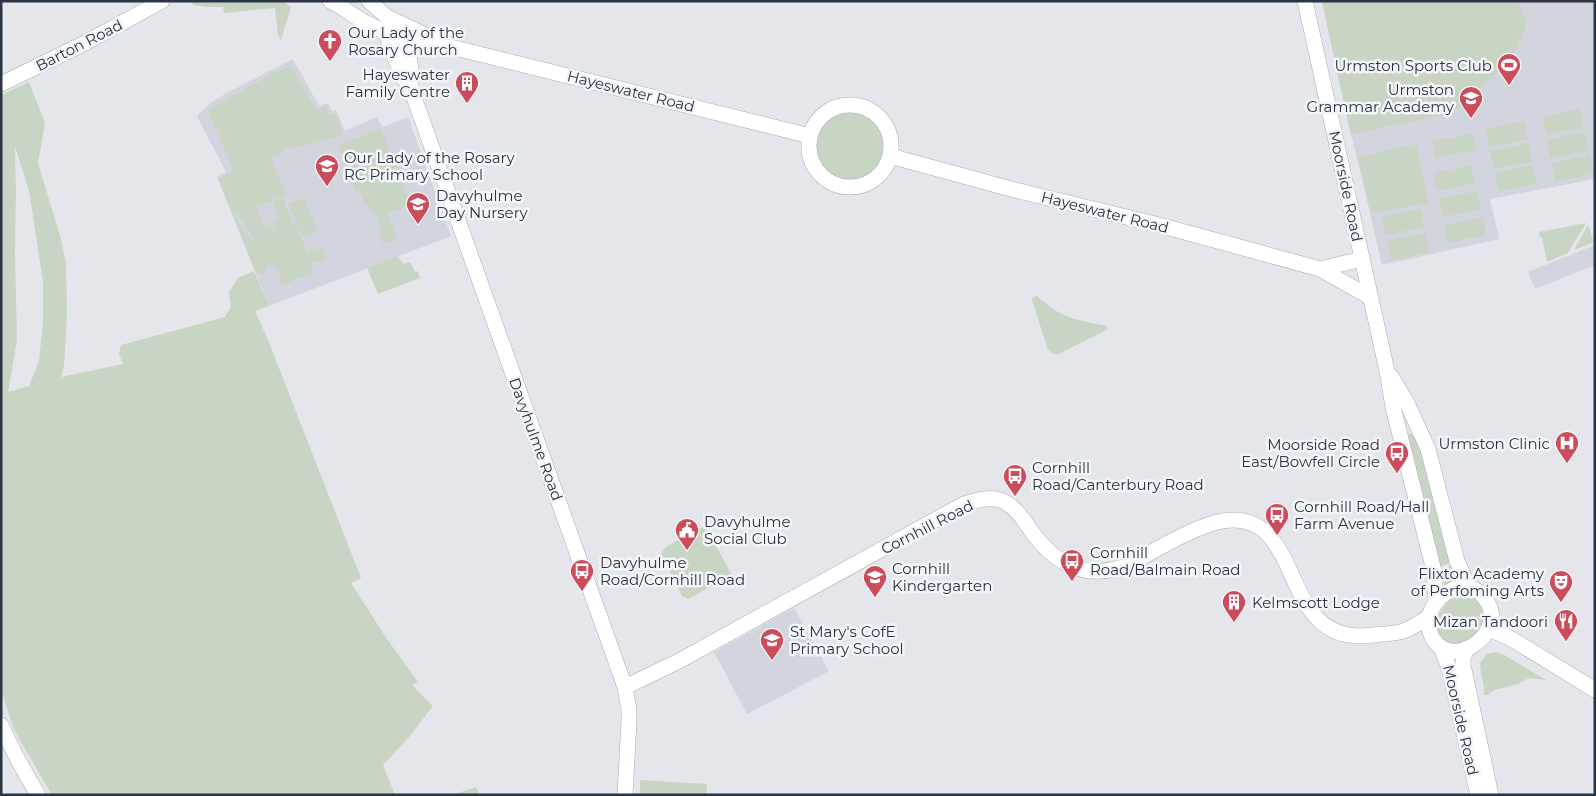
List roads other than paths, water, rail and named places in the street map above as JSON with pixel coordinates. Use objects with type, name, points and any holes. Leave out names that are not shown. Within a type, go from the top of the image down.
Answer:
[{"type":"street","name":"Barton Road","points":[[1,84],[162,1]]},
{"type":"street","name":"Hayeswater Road","points":[[330,1],[386,33],[405,33]]},
{"type":"street","name":"Hayeswater Road","points":[[369,1],[405,33],[421,44],[451,47],[810,136]]},
{"type":"street","name":"Moorside Road","points":[[1305,1],[1387,371],[1393,407],[1434,571],[1436,602]]},
{"type":"street","points":[[386,33],[401,74],[411,89]]},
{"type":"street","points":[[405,33],[411,70],[411,89]]},
{"type":"street","name":"Davyhulme Road","points":[[411,89],[625,687],[630,721],[625,795]]},
{"type":"street","points":[[853,105],[864,108],[879,118],[888,132],[891,144],[890,156],[885,167],[870,182],[850,187],[837,185],[825,179],[812,163],[809,154],[810,136],[820,118],[828,112],[839,106],[853,105]]},
{"type":"street","name":"Hayeswater Road","points":[[890,156],[1320,269],[1370,297]]},
{"type":"street","name":"Hayeswater Road","points":[[1320,269],[1362,259]]},
{"type":"street","name":"Moorside Road","points":[[1387,371],[1410,410],[1428,448],[1457,562],[1468,586]]},
{"type":"street","name":"Cornhill Road","points":[[625,687],[679,661],[964,504],[984,499],[1004,501],[1012,507],[1021,516],[1045,549],[1056,558],[1068,565],[1102,572],[1126,566],[1202,527],[1225,520],[1244,521],[1262,529],[1270,536],[1277,546],[1307,606],[1320,623],[1330,630],[1360,637],[1403,631],[1430,616]]},
{"type":"street","points":[[1468,586],[1476,589],[1484,596],[1489,605],[1492,620],[1489,629],[1480,639],[1467,648],[1451,651],[1438,644],[1429,630],[1428,624],[1436,602],[1448,591],[1457,587],[1468,586]]},
{"type":"street","points":[[1489,629],[1510,638],[1595,690]]},
{"type":"street","name":"Cornhill Road","points":[[1403,631],[1423,636],[1438,644]]},
{"type":"street","name":"Moorside Road","points":[[1438,644],[1449,668],[1478,795]]},
{"type":"street","name":"Moorside Road","points":[[1467,648],[1463,665],[1491,795]]},
{"type":"street","points":[[1,725],[4,734],[38,795]]},
{"type":"place","name":"Our Lady of the Rosary Church","points":[[330,62]]},
{"type":"place","name":"Urmston Sports Club","points":[[1509,86]]},
{"type":"place","name":"Hayeswater Family Centre","points":[[467,104]]},
{"type":"place","name":"Urmston Grammar Academy","points":[[1471,119]]},
{"type":"place","name":"Our Lady of the Rosary RC Primary School","points":[[327,187]]},
{"type":"place","name":"Davyhulme Day Nursery","points":[[418,225]]},
{"type":"place","name":"Urmston Clinic","points":[[1567,464]]},
{"type":"place","name":"Moorside Road East/Bowfell Circle","points":[[1397,474]]},
{"type":"place","name":"Cornhill Road/Canterbury Road","points":[[1015,497]]},
{"type":"place","name":"Cornhill Road/Hall Farm Avenue","points":[[1277,536]]},
{"type":"place","name":"Davyhulme Social Club","points":[[687,551]]},
{"type":"place","name":"Cornhill Road/Balmain Road","points":[[1072,582]]},
{"type":"place","name":"Davyhulme Road/Cornhill Road","points":[[582,592]]},
{"type":"place","name":"Cornhill Kindergarten","points":[[875,598]]},
{"type":"place","name":"Flixton Academy of Perfoming Arts","points":[[1561,603]]},
{"type":"place","name":"Kelmscott Lodge","points":[[1234,623]]},
{"type":"place","name":"Mizan Tandoori","points":[[1566,642]]},
{"type":"place","name":"St Mary's CofE Primary School","points":[[772,661]]}]
